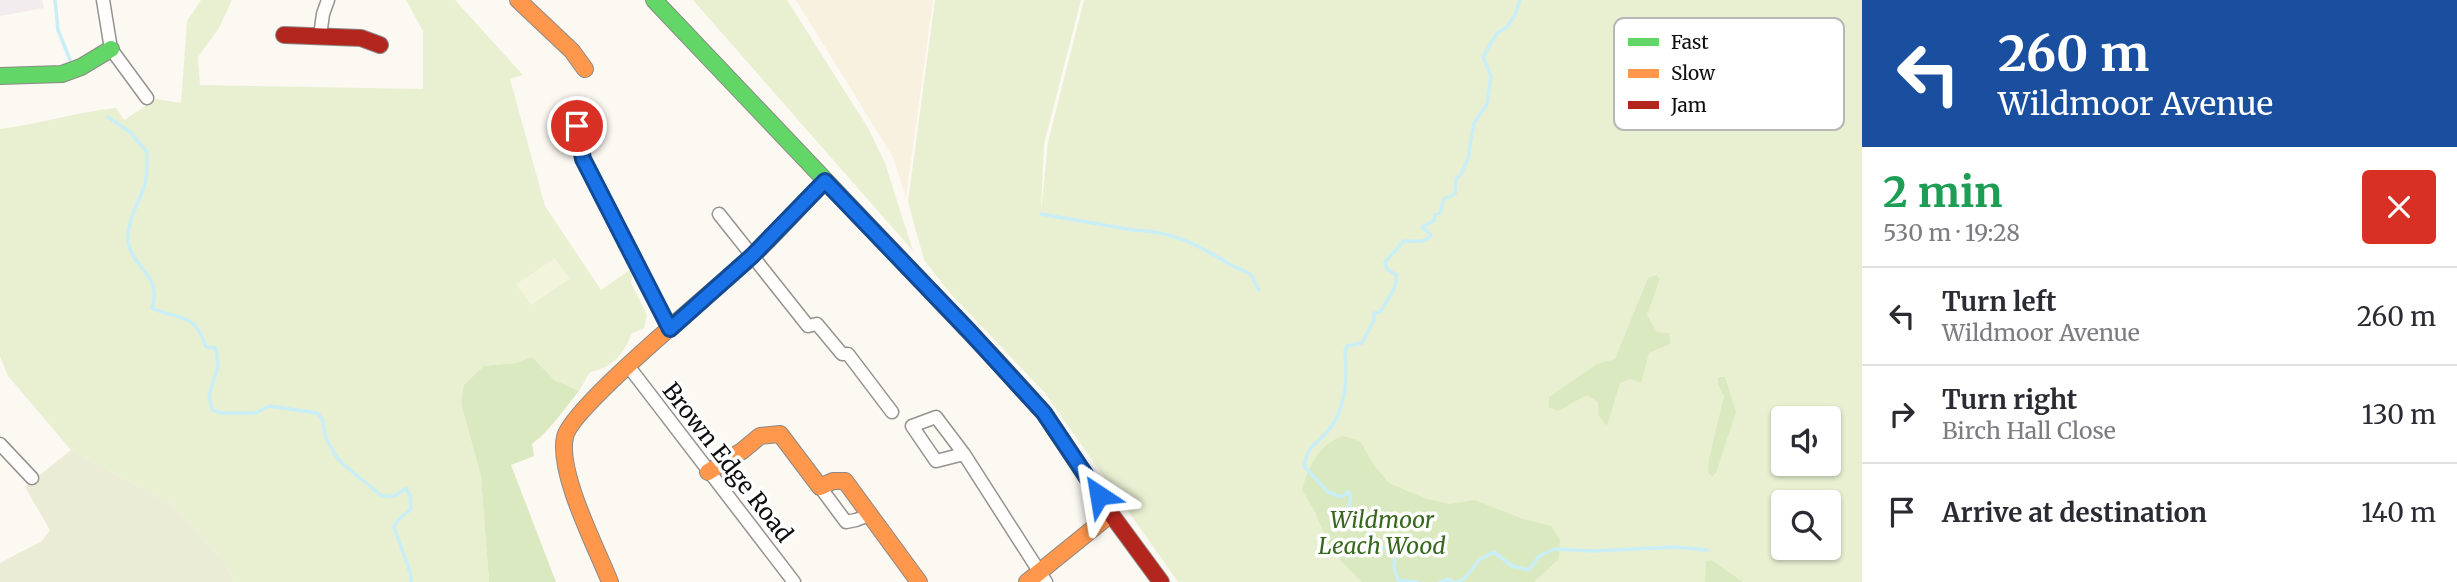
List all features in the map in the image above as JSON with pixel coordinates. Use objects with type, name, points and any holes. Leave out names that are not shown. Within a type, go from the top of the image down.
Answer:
[{"type":"street","points":[[103,0],[111,49],[147,98]]},
{"type":"street","points":[[320,36],[328,0]]},
{"type":"street","points":[[518,0],[572,51],[585,69]]},
{"type":"street","points":[[654,0],[1044,413],[1111,514],[1161,582]]},
{"type":"street","points":[[284,35],[361,38],[380,45]]},
{"type":"street","points":[[0,76],[62,74],[81,67],[111,49]]},
{"type":"street","points":[[577,126],[583,159],[670,329]]},
{"type":"street","points":[[610,582],[569,479],[563,445],[565,435],[573,421],[752,256],[825,181]]},
{"type":"street","points":[[719,214],[808,326],[817,324],[842,354],[848,354],[892,412]]},
{"type":"street","name":"Brown Edge Road","points":[[629,367],[794,582]]},
{"type":"street","points":[[708,471],[742,451],[760,436],[780,434],[846,522],[869,514]]},
{"type":"street","points":[[0,443],[32,478]]},
{"type":"street","points":[[964,454],[1038,579],[1111,514]]},
{"type":"street","points":[[820,487],[833,481],[845,481],[919,582]]},
{"type":"shaded area","points":[[0,0],[42,0],[44,8],[0,16]]},
{"type":"shaded area","points":[[796,0],[933,0],[906,197],[893,157]]},
{"type":"green space","points":[[201,0],[232,0],[219,28],[198,57],[200,85],[423,89],[423,31],[406,0],[455,0],[523,75],[510,79],[545,206],[601,290],[634,267],[631,283],[647,315],[644,328],[631,334],[621,354],[610,364],[590,372],[579,391],[553,381],[531,358],[517,363],[484,366],[461,404],[481,476],[489,582],[234,582],[227,565],[171,504],[71,450],[8,376],[0,356],[0,129],[116,108],[124,120],[156,99],[181,103],[187,21]]},
{"type":"green space","points":[[693,0],[787,0],[868,128],[885,163],[913,251]]},
{"type":"green space","points":[[935,0],[1081,0],[1044,144],[1041,212],[1048,142],[1084,0],[1862,0],[1862,582],[1178,582],[1045,393],[951,294],[924,260],[908,202]]},
{"type":"green space","points":[[555,258],[570,279],[531,305],[516,284]]},
{"type":"green space","points":[[1656,275],[1660,279],[1647,315],[1657,332],[1669,333],[1670,344],[1649,353],[1641,383],[1630,379],[1620,383],[1607,426],[1598,415],[1598,402],[1587,395],[1558,411],[1549,407],[1549,397],[1597,364],[1615,359],[1648,278]]},
{"type":"green space","points":[[532,357],[554,380],[579,391],[551,426],[532,444],[534,456],[511,465],[556,582],[489,582],[481,476],[461,404],[464,385],[484,366],[516,363]]},
{"type":"green space","points":[[1718,377],[1725,377],[1736,412],[1716,473],[1712,477],[1708,472],[1709,459],[1724,396],[1718,385]]},
{"type":"green space","name":"Wildmoor Leach Wood","points":[[1343,436],[1360,441],[1374,465],[1389,483],[1424,498],[1449,504],[1475,500],[1523,519],[1551,526],[1560,540],[1559,559],[1534,582],[1362,582],[1332,552],[1302,490],[1316,457],[1327,445]]},
{"type":"green space","points":[[71,450],[171,504],[227,565],[234,582],[0,582],[0,563],[42,541],[50,530],[25,487]]},
{"type":"green space","points":[[1711,560],[1743,582],[1705,582],[1706,561]]},
{"type":"waterway","points":[[55,0],[58,30],[70,60]]},
{"type":"waterway","points":[[1417,582],[1398,580],[1394,567],[1396,549],[1378,546],[1366,522],[1351,515],[1348,508],[1351,498],[1349,492],[1341,497],[1328,492],[1304,466],[1310,449],[1328,431],[1339,413],[1344,393],[1347,346],[1362,343],[1374,321],[1374,313],[1380,312],[1394,289],[1396,275],[1387,269],[1385,262],[1404,241],[1422,241],[1428,238],[1431,235],[1422,227],[1434,221],[1435,215],[1440,213],[1444,199],[1455,194],[1456,179],[1461,175],[1468,158],[1474,123],[1487,104],[1491,76],[1483,57],[1497,33],[1507,27],[1515,15],[1520,0]]},
{"type":"waterway","points":[[108,117],[130,132],[147,152],[146,180],[128,234],[130,250],[150,279],[154,296],[152,308],[191,322],[206,347],[216,348],[218,366],[209,395],[212,410],[222,413],[256,413],[269,406],[317,413],[323,420],[325,436],[344,465],[382,496],[395,496],[406,488],[411,509],[394,527],[411,582]]},
{"type":"waterway","points":[[1041,214],[1173,236],[1249,273],[1259,290]]},
{"type":"waterway","points":[[1458,582],[1464,579],[1480,559],[1494,552],[1512,566],[1529,570],[1539,556],[1555,549],[1594,551],[1675,547],[1707,550]]},
{"type":"waterway","points":[[1440,582],[1448,579],[1454,582]]},
{"type":"traffic: fast","points":[[654,0],[997,361]]},
{"type":"traffic: fast","points":[[0,76],[62,74],[81,67],[111,49]]},
{"type":"traffic: slow","points":[[518,0],[572,51],[585,69]]},
{"type":"traffic: slow","points":[[610,582],[572,489],[567,470],[565,437],[573,422],[618,375],[770,239],[825,181]]},
{"type":"traffic: slow","points":[[708,472],[760,436],[780,434],[820,487],[833,481],[845,481],[919,582]]},
{"type":"traffic: slow","points":[[1027,582],[1111,514]]},
{"type":"traffic: jam","points":[[284,35],[361,38],[380,45]]},
{"type":"traffic: jam","points":[[997,361],[1044,413],[1111,514],[1161,582]]},
{"type":"route","points":[[577,126],[583,159],[670,329],[752,256],[825,181],[1044,413],[1099,495]]}]
